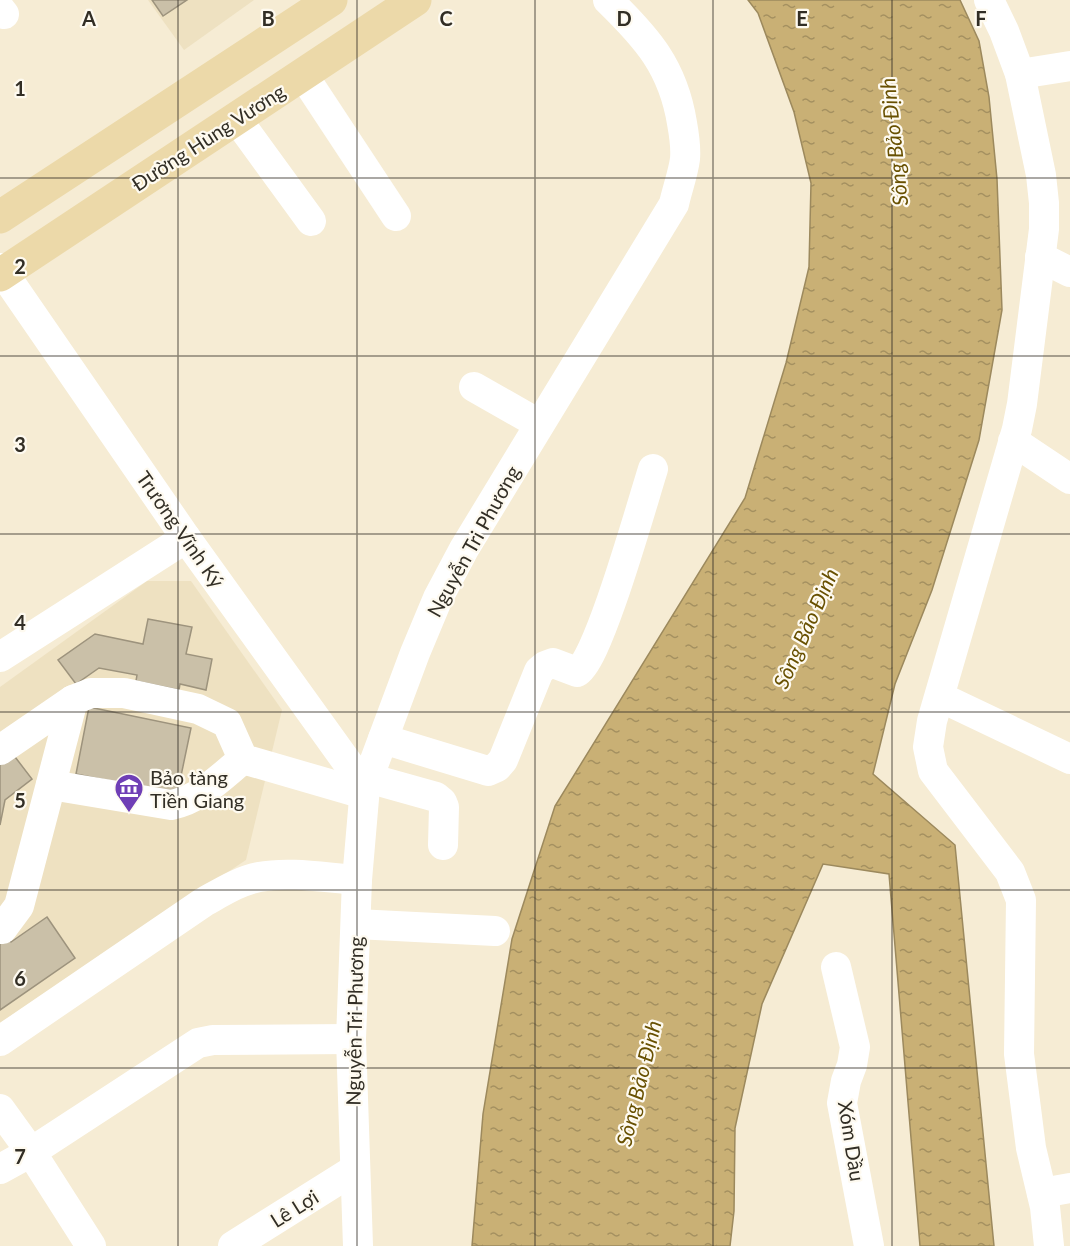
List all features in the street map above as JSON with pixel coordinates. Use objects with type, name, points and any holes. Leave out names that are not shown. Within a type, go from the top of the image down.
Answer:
[{"type":"main road","points":[[0,217],[331,0]]},
{"type":"main road","name":"Đường Hùng Vương","points":[[1,272],[415,0]]},
{"type":"street","name":"Nguyễn Tri Phương","points":[[358,1246],[351,1039],[357,880],[366,786],[438,598],[464,549],[674,204],[685,159],[678,97],[662,62],[640,32],[608,0]]},
{"type":"street","points":[[989,0],[1004,31],[1020,74],[1041,175],[1044,212],[1022,404],[932,722],[928,747],[933,771],[1010,872],[1021,900],[1019,1054],[1031,1148],[1056,1191],[1049,1246]]},
{"type":"street","points":[[1020,74],[1070,66]]},
{"type":"street","points":[[303,75],[396,216]]},
{"type":"street","points":[[236,118],[311,221]]},
{"type":"street","points":[[1040,257],[1070,272]]},
{"type":"street","name":"Trương Vĩnh Ký","points":[[1,272],[186,538],[366,786]]},
{"type":"street","points":[[474,387],[539,424]]},
{"type":"street","points":[[1013,441],[1070,479]]},
{"type":"street","points":[[383,740],[488,771],[497,767],[503,760],[539,671],[553,663],[577,672],[582,670],[588,660],[611,601],[653,469]]},
{"type":"street","points":[[0,657],[186,538]]},
{"type":"street","points":[[0,750],[73,700],[91,693],[124,693],[198,709],[227,723],[243,759]]},
{"type":"street","points":[[940,697],[1070,759]]},
{"type":"street","points":[[2,929],[19,906],[73,700]]},
{"type":"street","points":[[243,759],[366,786],[436,798],[442,802],[444,807],[443,844]]},
{"type":"street","points":[[51,785],[171,805],[184,802],[201,793],[243,759]]},
{"type":"street","points":[[0,1041],[204,902],[230,887],[260,877],[288,876],[357,880]]},
{"type":"street","points":[[356,924],[495,931]]},
{"type":"street","name":"Xóm Dầu","points":[[836,968],[855,1047],[842,1103],[869,1246]]},
{"type":"street","points":[[0,1169],[31,1152],[198,1043],[213,1040],[351,1039]]},
{"type":"street","points":[[0,1108],[91,1246]]},
{"type":"street","name":"Lê Lợi","points":[[233,1246],[354,1170]]},
{"type":"shaded area","points":[[148,0],[254,0],[184,50]]},
{"type":"shaded area","name":"Bảo tàng Tiền Giang","points":[[147,581],[191,581],[282,710],[246,860],[0,1023],[0,687]]},
{"type":"water","name":"Sông Bảo Định","points":[[748,0],[960,0],[979,41],[989,97],[997,179],[1002,310],[979,440],[932,590],[895,684],[873,774],[955,845],[994,1246],[920,1246],[889,874],[823,864],[762,1004],[735,1128],[734,1211],[730,1246],[472,1246],[483,1114],[512,939],[555,806],[745,498],[786,363],[809,267],[811,183],[794,112],[758,13]]},
{"type":"building","points":[[152,0],[187,0],[163,16]]},
{"type":"building","points":[[148,619],[192,627],[186,654],[212,659],[206,690],[180,684],[179,690],[136,681],[137,675],[99,668],[76,684],[58,660],[95,634],[143,644]]},
{"type":"building","points":[[89,707],[191,728],[177,795],[76,774]]},
{"type":"building","points":[[12,753],[32,779],[5,800],[0,825],[0,762]]},
{"type":"building","points":[[47,917],[75,958],[0,1010],[0,926],[11,942]]},
{"type":"place","name":"Bảo tàng Tiền Giang","points":[[129,814]]}]
